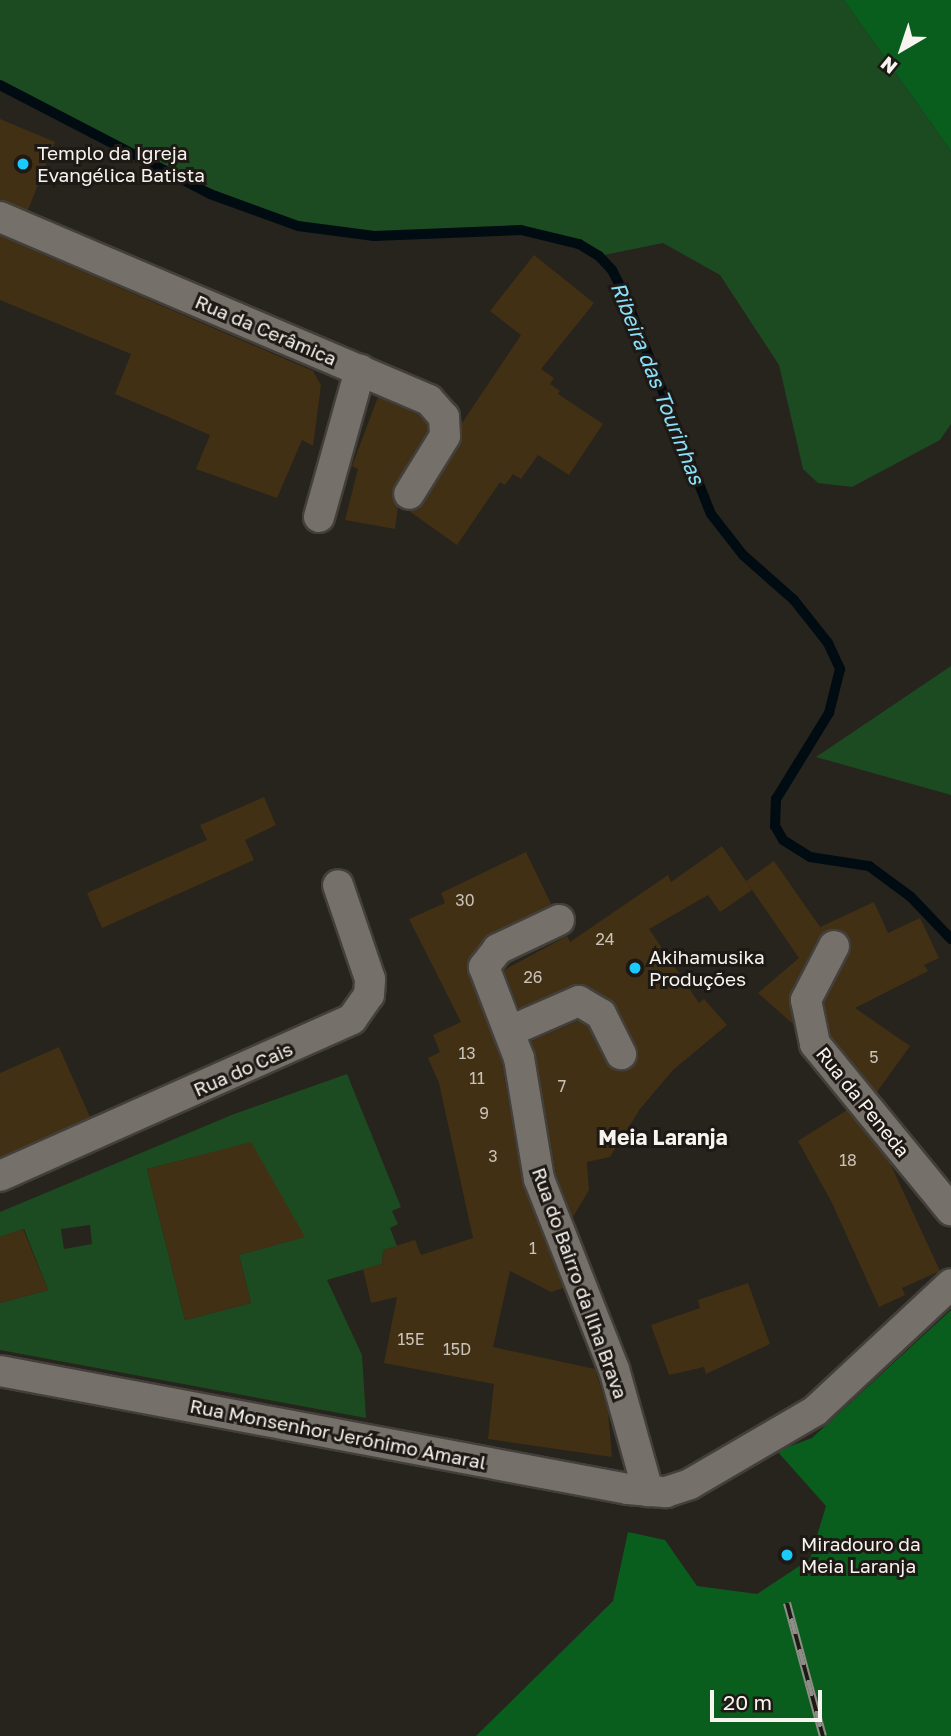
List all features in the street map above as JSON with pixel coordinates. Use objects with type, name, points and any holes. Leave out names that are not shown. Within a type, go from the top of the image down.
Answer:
[{"type":"street","name":"Rua da Cerâmica","points":[[0,217],[429,400],[444,417],[443,442],[409,494]]},
{"type":"street","points":[[319,517],[360,370]]},
{"type":"street","name":"Rua do Cais","points":[[0,1176],[352,1019],[369,995],[370,979],[338,885]]},
{"type":"street","name":"Rua do Bairro da Ilha Brava","points":[[559,920],[498,949],[485,962],[523,1077],[539,1179],[662,1491]]},
{"type":"street","name":"Rua da Peneda","points":[[834,946],[806,999],[815,1044],[951,1210]]},
{"type":"street","points":[[510,1031],[579,1001],[601,1014],[621,1054]]},
{"type":"street","points":[[662,1491],[815,1411],[951,1284]]},
{"type":"street","name":"Rua Monsenhor Jerónimo Amaral","points":[[0,1371],[662,1491]]},
{"type":"green space","points":[[0,0],[844,0],[951,151],[951,424],[940,440],[852,487],[818,483],[803,469],[779,365],[720,275],[663,243],[599,256],[579,244],[521,230],[374,236],[298,226],[266,216],[171,176],[0,85]]},
{"type":"green space","points":[[844,0],[951,0],[951,151]]},
{"type":"green space","points":[[951,666],[951,795],[816,757]]},
{"type":"green space","points":[[347,1074],[401,1207],[392,1211],[398,1224],[390,1228],[397,1246],[383,1250],[382,1264],[327,1280],[362,1355],[366,1418],[0,1350],[0,1303],[48,1290],[24,1229],[0,1237],[0,1212],[234,1114]],"holes":[[[251,1143],[304,1237],[239,1255],[251,1303],[185,1320],[147,1169]],[[90,1225],[92,1244],[64,1249],[61,1229]]]},
{"type":"green space","points":[[951,1310],[951,1736],[476,1736],[613,1601],[628,1532],[665,1540],[697,1586],[757,1594],[810,1559],[826,1506],[777,1451],[812,1438]]},
{"type":"building","name":"Templo da Igreja Evangélica Batista","points":[[0,119],[55,142],[28,210],[0,200]]},
{"type":"building","points":[[0,236],[313,371],[321,385],[313,446],[302,440],[277,498],[196,469],[210,435],[115,394],[131,354],[0,300]]},
{"type":"building","points":[[534,255],[594,303],[541,369],[554,378],[550,384],[560,391],[558,394],[603,424],[569,475],[538,455],[521,479],[513,474],[505,485],[500,482],[457,545],[409,511],[424,503],[460,445],[462,423],[521,335],[490,311]]},
{"type":"building","points":[[378,397],[418,415],[427,424],[427,431],[394,485],[392,494],[398,507],[395,529],[345,520],[358,469],[352,466]]},
{"type":"building","points":[[264,797],[276,825],[245,840],[254,860],[102,928],[87,893],[207,840],[200,825]]},
{"type":"building","points":[[722,846],[752,890],[720,912],[708,895],[649,929],[699,1003],[704,999],[727,1025],[673,1070],[640,1109],[610,1157],[587,1162],[589,1190],[573,1217],[556,1174],[531,1041],[578,1021],[588,1026],[606,1062],[621,1071],[635,1064],[637,1047],[616,1006],[588,986],[572,985],[519,1008],[504,970],[567,936],[570,942],[668,875],[671,882]]},
{"type":"building","points":[[526,852],[551,904],[490,934],[467,965],[502,1063],[523,1185],[563,1288],[551,1292],[510,1271],[493,1347],[595,1369],[608,1412],[612,1457],[488,1439],[494,1384],[384,1363],[397,1297],[371,1303],[363,1269],[382,1264],[383,1250],[415,1240],[421,1255],[473,1238],[439,1083],[428,1058],[440,1052],[433,1035],[461,1022],[409,919],[445,903],[441,893]]},
{"type":"building","points":[[774,861],[820,927],[874,902],[888,933],[920,918],[939,958],[924,965],[928,971],[855,1008],[910,1046],[877,1092],[831,1036],[824,1003],[850,953],[851,945],[843,931],[833,929],[818,938],[790,993],[793,1024],[758,993],[799,958],[746,881]]},
{"type":"building","points":[[59,1047],[90,1117],[0,1157],[0,1073]]},
{"type":"building","points":[[847,1110],[890,1163],[940,1271],[902,1288],[905,1295],[879,1307],[832,1203],[798,1141]]},
{"type":"building","points":[[251,1142],[305,1237],[239,1255],[251,1303],[185,1320],[147,1169]]},
{"type":"building","points":[[23,1229],[48,1290],[0,1303],[0,1237]]},
{"type":"building","points":[[748,1283],[770,1344],[706,1374],[704,1367],[669,1375],[651,1325],[700,1308],[698,1300]]},
{"type":"waterway","name":"Ribeira das Tourinhas","points":[[0,85],[210,194],[298,226],[374,236],[521,230],[579,244],[599,256],[612,270],[625,296],[711,514],[743,555],[794,600],[828,643],[840,669],[829,713],[776,799],[775,826],[783,840],[810,857],[869,866],[911,897],[951,939]]},
{"type":"railway","points":[[787,1603],[823,1736]]},
{"type":"place","name":"Templo da Igreja Evangélica Batista","points":[[23,164]]},
{"type":"place","name":"Akihamusika Produções","points":[[635,968]]},
{"type":"place","name":"Miradouro da Meia Laranja","points":[[787,1555]]},
{"type":"district","name":"Meia Laranja","points":[[663,1137]]}]
